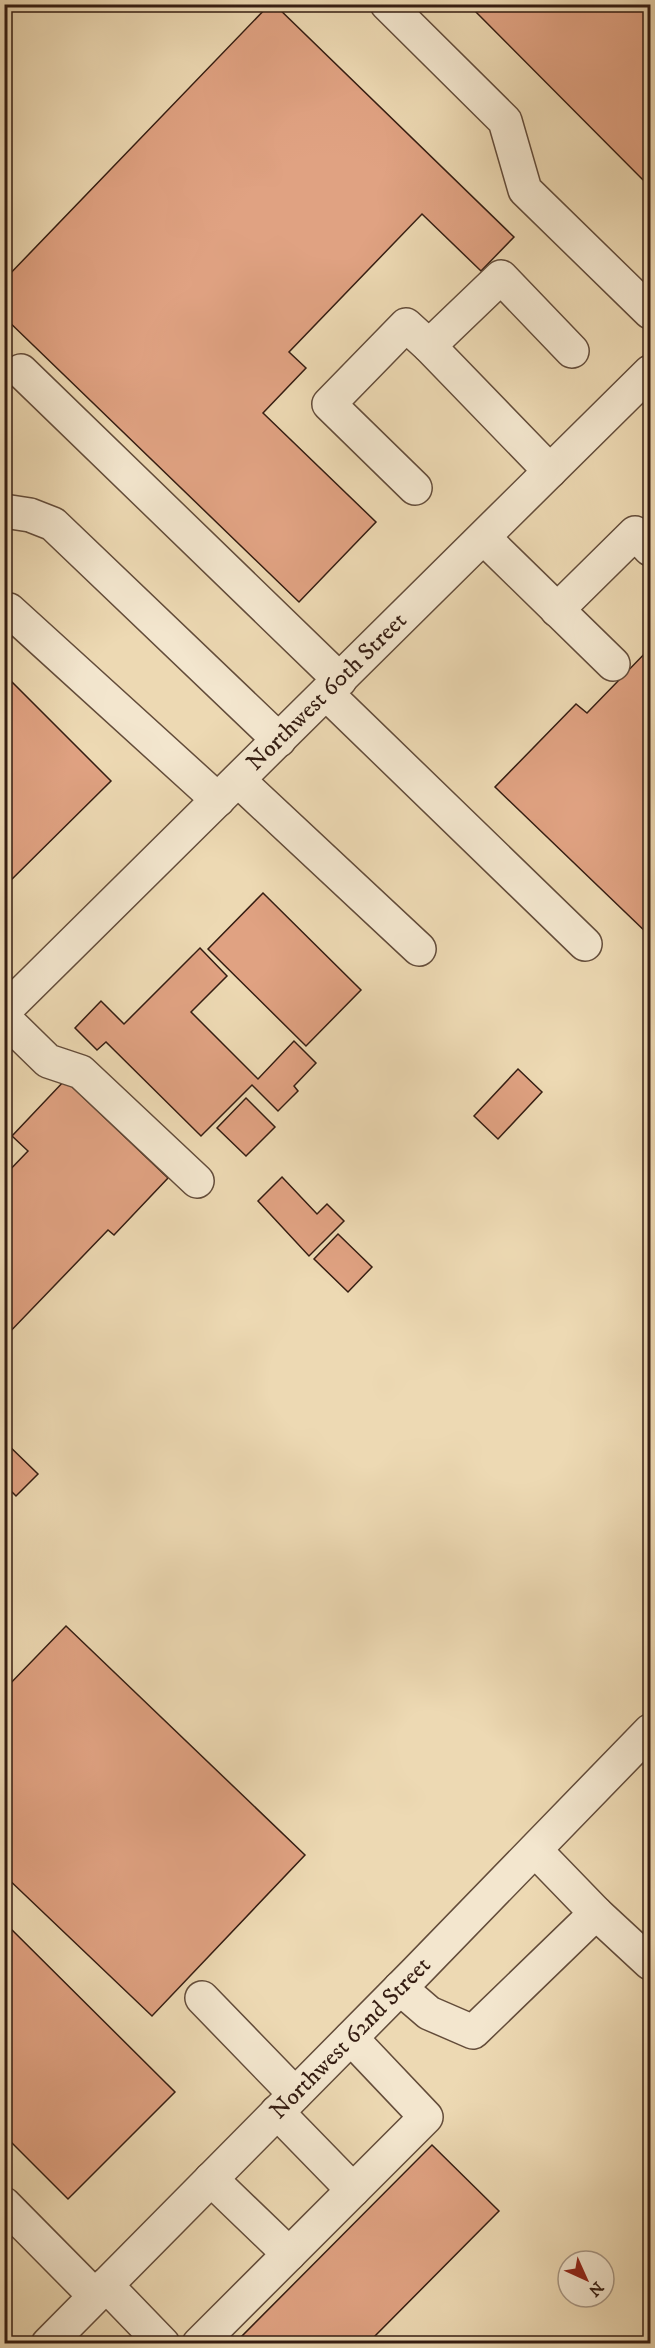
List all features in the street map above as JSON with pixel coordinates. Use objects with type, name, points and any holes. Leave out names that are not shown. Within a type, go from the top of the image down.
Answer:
[{"type":"street","points":[[387,4],[505,121],[525,190],[651,312]]},
{"type":"street","points":[[429,346],[501,277],[572,351]]},
{"type":"street","points":[[414,488],[329,404],[406,325],[550,471]]},
{"type":"street","points":[[21,371],[585,944]]},
{"type":"street","name":"Northwest 60th Street","points":[[4,1011],[650,374]]},
{"type":"street","points":[[4,511],[30,515],[53,524],[279,740]]},
{"type":"street","points":[[557,610],[635,533],[651,549]]},
{"type":"street","points":[[484,538],[613,664]]},
{"type":"street","points":[[9,610],[419,949]]},
{"type":"street","points":[[4,1018],[48,1061],[81,1072],[197,1181]]},
{"type":"street","name":"Northwest 62nd Street","points":[[48,2343],[651,1731]]},
{"type":"street","points":[[535,1850],[596,1912],[651,1963]]},
{"type":"street","points":[[400,1988],[429,2013],[473,2032],[596,1912]]},
{"type":"street","points":[[202,1998],[353,2190]]},
{"type":"street","points":[[199,2343],[426,2117],[351,2038]]},
{"type":"street","points":[[212,2178],[289,2254]]},
{"type":"street","points":[[4,2204],[163,2343]]},
{"type":"building","points":[[270,4],[274,4],[514,237],[481,271],[422,214],[289,352],[306,368],[263,413],[376,522],[299,602],[4,317],[4,280]]},
{"type":"building","points":[[468,4],[650,4],[650,187]]},
{"type":"building","points":[[650,648],[650,936],[495,787],[576,704],[587,713]]},
{"type":"building","points":[[4,674],[111,781],[4,887]]},
{"type":"building","points":[[263,893],[361,990],[306,1046],[208,949]]},
{"type":"building","points":[[200,948],[227,976],[191,1012],[258,1079],[294,1041],[316,1063],[294,1086],[298,1091],[278,1111],[252,1085],[201,1136],[106,1042],[97,1050],[75,1028],[101,1001],[124,1024]]},
{"type":"building","points":[[518,1069],[542,1092],[498,1139],[474,1116]]},
{"type":"building","points":[[65,1080],[168,1178],[114,1235],[108,1230],[4,1338],[4,1176],[28,1151],[12,1136]]},
{"type":"building","points":[[246,1098],[275,1127],[246,1156],[217,1128]]},
{"type":"building","points":[[282,1177],[317,1214],[327,1204],[344,1221],[309,1256],[258,1201]]},
{"type":"building","points":[[338,1234],[372,1267],[348,1292],[314,1259]]},
{"type":"building","points":[[4,1441],[38,1474],[16,1496],[4,1484]]},
{"type":"building","points":[[66,1626],[305,1855],[152,2016],[4,1875],[4,1690]]},
{"type":"building","points":[[4,1922],[175,2092],[68,2199],[4,2135]]},
{"type":"building","points":[[432,2145],[499,2211],[367,2344],[234,2344]]}]
